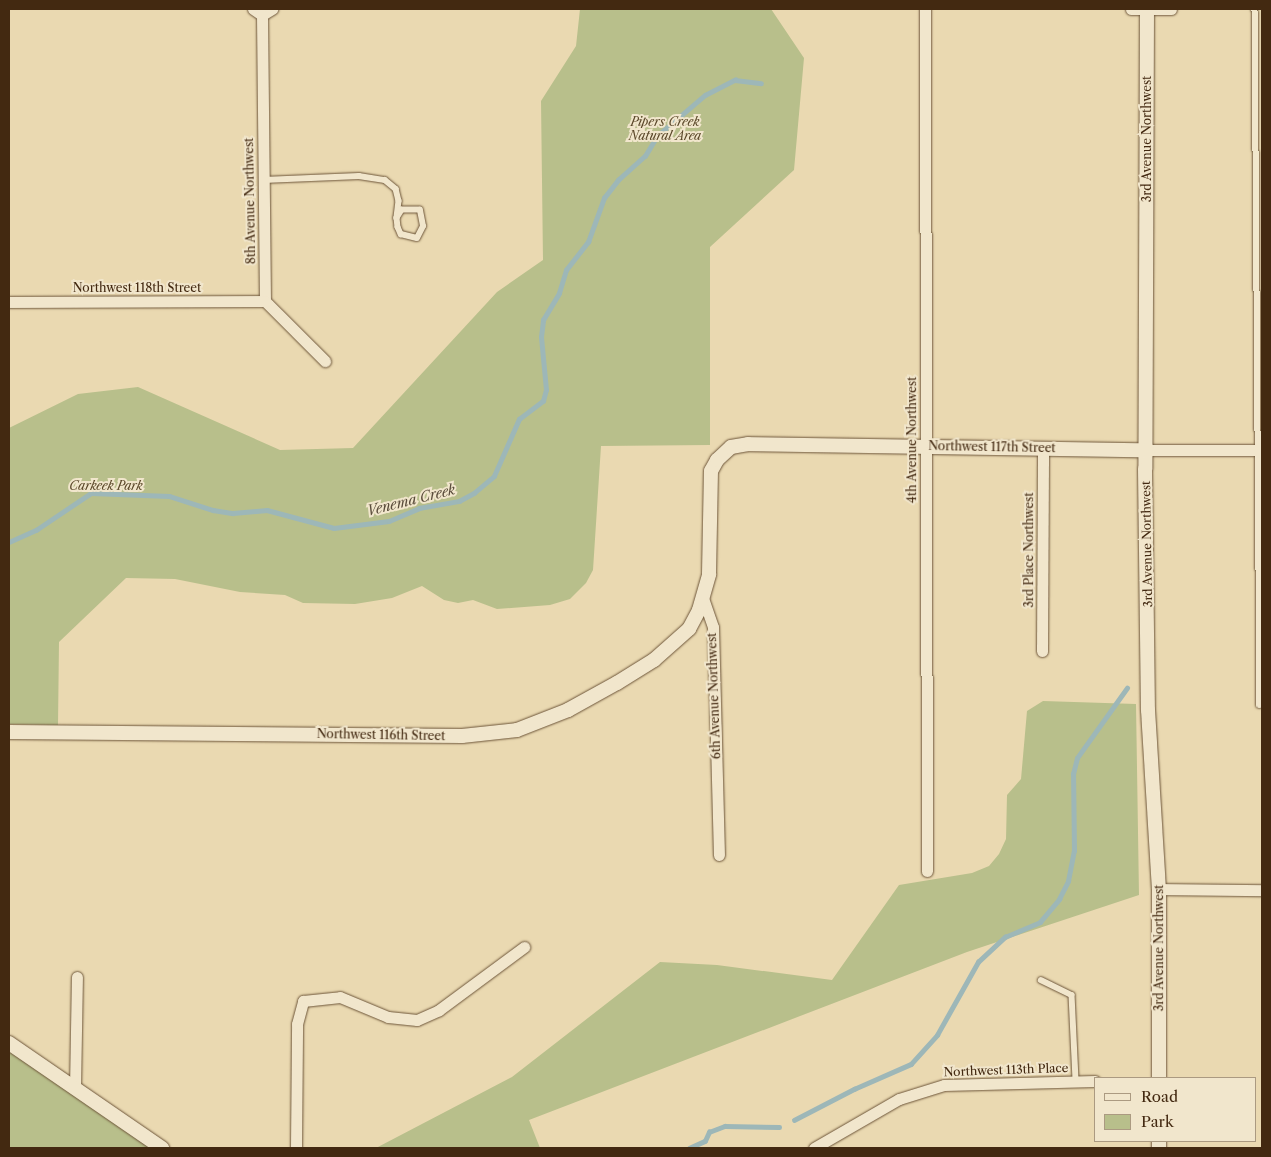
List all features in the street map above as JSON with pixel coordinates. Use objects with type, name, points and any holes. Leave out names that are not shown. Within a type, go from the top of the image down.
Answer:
[{"type":"street","name":"4th Avenue Northwest","points":[[925,9],[927,871]]},
{"type":"street","points":[[1131,9],[1171,9]]},
{"type":"street","name":"3rd Avenue Northwest","points":[[1147,9],[1148,710],[1159,889],[1159,1077]]},
{"type":"street","name":"8th Avenue Northwest","points":[[262,11],[265,301]]},
{"type":"street","points":[[265,301],[325,361]]},
{"type":"street","name":"Northwest 118th Street","points":[[9,302],[265,301]]},
{"type":"street","name":"Northwest 117th Street","points":[[703,598],[709,574],[710,476],[723,453],[731,447],[748,444],[1261,450]]},
{"type":"street","name":"3rd Place Northwest","points":[[1042,651],[1043,448]]},
{"type":"street","name":"Northwest 116th Street","points":[[9,732],[442,736],[507,732],[568,710],[654,660],[689,629],[703,598]]},
{"type":"street","name":"6th Avenue Northwest","points":[[703,598],[713,627],[719,855]]},
{"type":"street","points":[[1159,889],[1262,890]]},
{"type":"street","points":[[296,1148],[297,1024],[303,1001],[340,997],[394,1019],[417,1020],[439,1010],[524,947]]},
{"type":"street","points":[[75,1088],[77,977]]},
{"type":"street","points":[[9,1044],[162,1148]]},
{"type":"street","name":"Northwest 113th Place","points":[[814,1148],[900,1098],[944,1085],[1094,1081]]},
{"type":"lane","points":[[1255,9],[1261,450],[1260,705]]},
{"type":"lane","points":[[263,180],[359,176],[385,180],[396,189],[397,218],[401,234],[411,239],[417,238],[423,226],[420,210],[402,210],[397,218]]},
{"type":"lane","points":[[1041,980],[1066,990],[1072,995],[1076,1081]]},
{"type":"green space","points":[[580,9],[771,9],[804,58],[794,170],[710,247],[710,445],[601,446],[593,570],[586,583],[570,599],[550,605],[497,609],[473,600],[458,603],[444,600],[422,586],[392,598],[355,604],[303,603],[285,595],[240,592],[175,579],[126,578],[59,642],[58,725],[9,724],[9,428],[78,394],[138,387],[280,450],[353,448],[497,292],[543,260],[541,101],[576,46]]},
{"type":"green space","points":[[1043,701],[1136,704],[1139,895],[967,952],[529,1120],[540,1148],[376,1148],[512,1077],[660,962],[717,965],[832,980],[899,885],[972,873],[989,866],[999,854],[1006,839],[1007,795],[1021,779],[1027,711]]},
{"type":"green space","points":[[9,1044],[162,1148],[9,1148]]},
{"type":"waterway","name":"Venema Creek","points":[[9,542],[36,530],[91,493],[169,496],[213,510],[233,513],[267,510],[334,528],[389,521],[419,508],[459,501],[474,493],[494,476],[519,419],[543,401],[546,390],[541,337],[543,320],[559,293],[566,270],[588,242],[604,198],[618,180],[645,156],[657,136],[705,95],[735,80],[761,83]]},
{"type":"waterway","points":[[794,1120],[854,1089],[911,1064],[937,1035],[978,962],[1005,937],[1040,922],[1059,899],[1068,881],[1074,851],[1073,774],[1077,758],[1127,688]]},
{"type":"waterway","points":[[689,1148],[705,1141],[709,1132],[725,1126],[779,1127]]},
{"type":"park label","name":"Pipers Creek Natural Area","points":[[665,129]]},
{"type":"park label","name":"Carkeek Park","points":[[106,486]]}]
